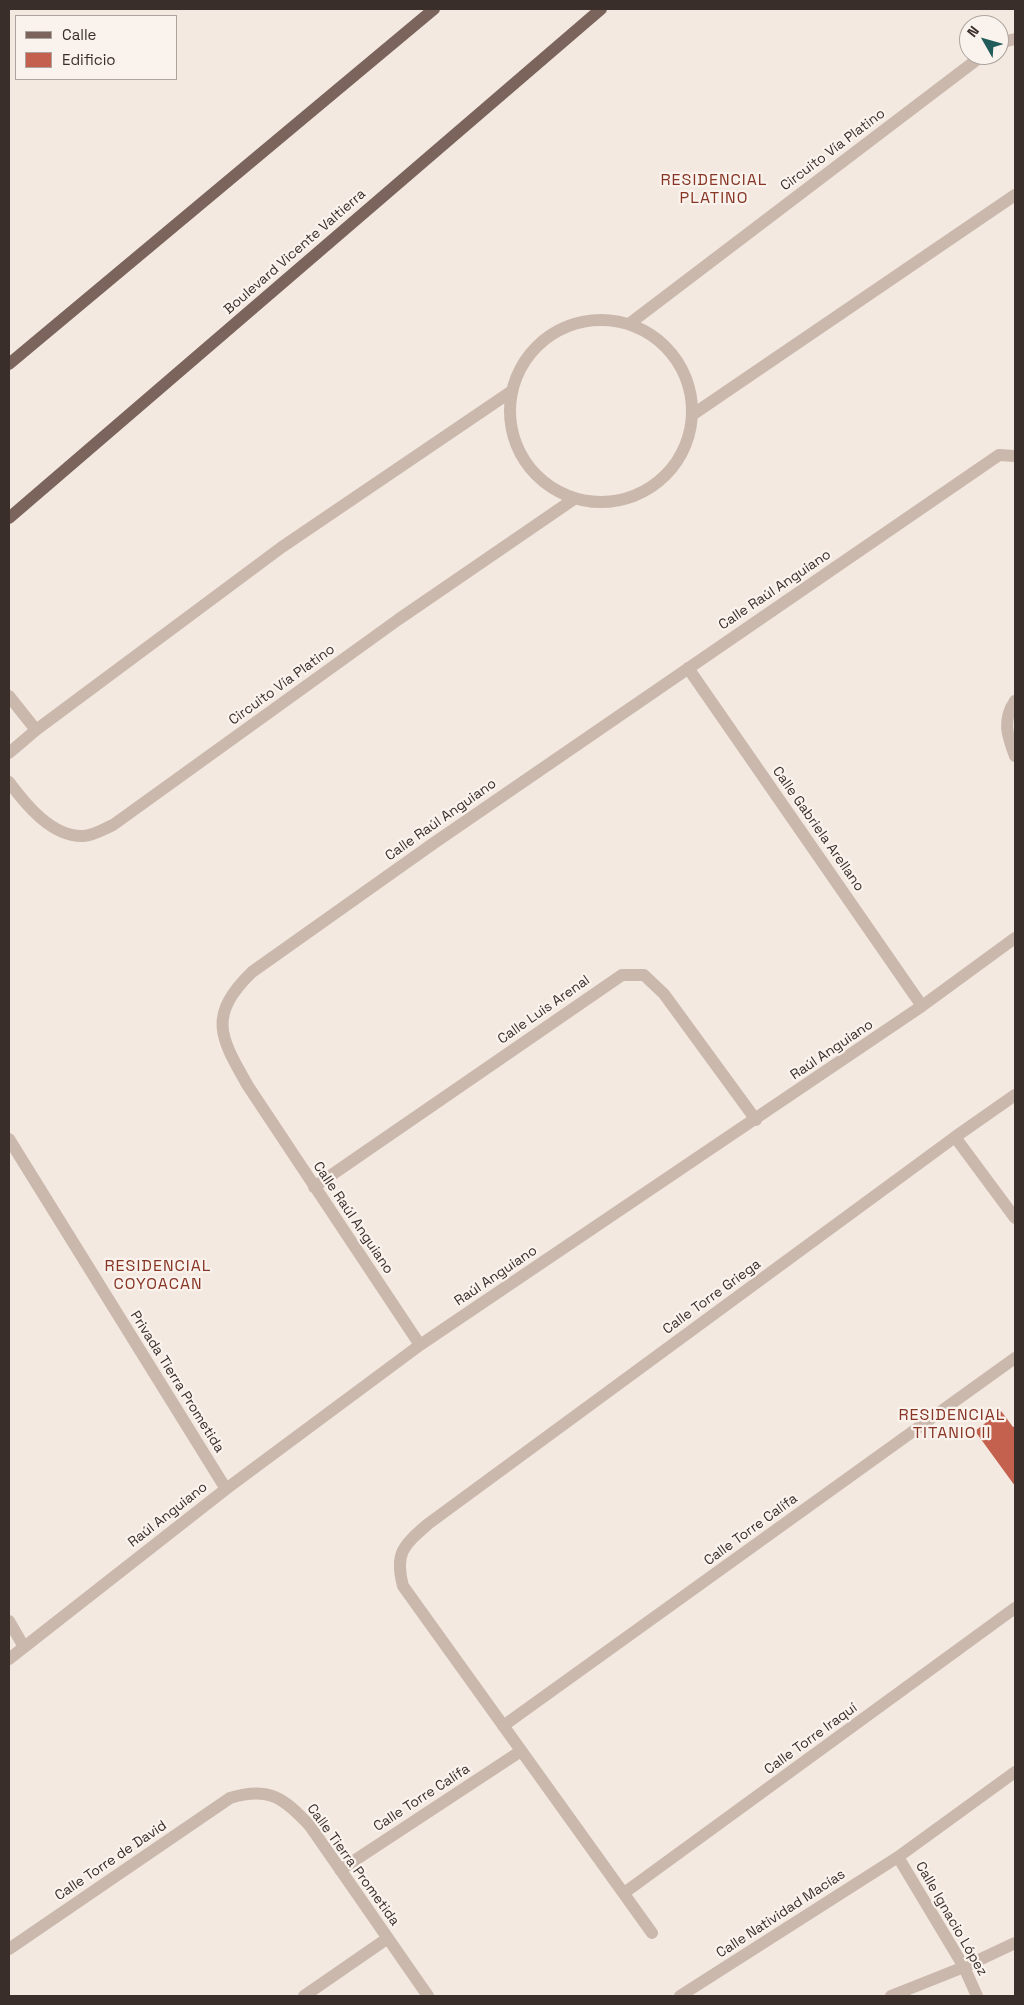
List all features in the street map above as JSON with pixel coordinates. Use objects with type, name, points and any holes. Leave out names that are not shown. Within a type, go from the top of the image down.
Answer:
[{"type":"main road","points":[[9,364],[434,9]]},
{"type":"main road","name":"Boulevard Vicente Valtierra","points":[[9,518],[601,9]]},
{"type":"street","name":"Circuito Vía Platino","points":[[629,324],[970,65]]},
{"type":"street","points":[[692,415],[1015,196]]},
{"type":"street","points":[[604,319],[629,324],[651,334],[669,349],[683,368],[690,391],[692,415],[687,442],[674,467],[654,486],[629,498],[602,503],[574,499],[549,487],[530,468],[516,445],[510,418],[512,391],[521,367],[536,347],[556,331],[579,322],[604,319]]},
{"type":"street","points":[[9,753],[36,730],[282,547],[512,391]]},
{"type":"street","name":"Calle Raúl Anguiano","points":[[420,1345],[314,1187],[228,1052],[222,1023],[224,1009],[237,986],[252,972],[434,843],[999,455],[1015,456]]},
{"type":"street","name":"Circuito Vía Platino","points":[[9,782],[19,796],[46,822],[60,831],[84,836],[113,825],[399,619],[574,499]]},
{"type":"street","name":"Calle Gabriela Arellano","points":[[688,668],[922,1006]]},
{"type":"street","points":[[9,696],[36,730]]},
{"type":"street","points":[[1015,701],[1009,710],[1006,723],[1008,738],[1015,756]]},
{"type":"street","name":"Raúl Anguiano","points":[[9,1659],[226,1489],[420,1345],[756,1120],[922,1006],[1015,938]]},
{"type":"street","name":"Calle Luis Arenal","points":[[314,1187],[622,975],[644,975],[664,994],[756,1120]]},
{"type":"street","name":"Calle Torre Griega","points":[[503,1726],[403,1586],[398,1571],[400,1555],[406,1543],[428,1524],[1015,1095]]},
{"type":"street","points":[[955,1137],[1015,1218]]},
{"type":"street","name":"Privada Tierra Prometida","points":[[9,1138],[226,1489]]},
{"type":"street","name":"Calle Torre Calífa","points":[[503,1726],[1015,1358]]},
{"type":"street","name":"Calle Torre Iraquí","points":[[624,1893],[1015,1608]]},
{"type":"street","points":[[9,1621],[24,1647]]},
{"type":"street","points":[[503,1726],[652,1933]]},
{"type":"street","name":"Calle Torre Calífa","points":[[340,1870],[521,1751]]},
{"type":"street","name":"Calle Natividad Macías","points":[[680,1996],[898,1856],[1015,1772]]},
{"type":"street","name":"Calle Tierra Prometida","points":[[230,1798],[248,1792],[266,1794],[278,1797],[290,1805],[310,1826],[428,1996]]},
{"type":"street","name":"Calle Torre de David","points":[[9,1949],[230,1798]]},
{"type":"street","name":"Calle Ignacio López","points":[[898,1856],[964,1967],[977,1996]]},
{"type":"street","points":[[304,1996],[388,1938]]},
{"type":"street","points":[[891,1996],[964,1967],[1015,1943]]},
{"type":"building","points":[[1001,1411],[1013,1427],[1015,1426],[1015,1486],[975,1431]]},
{"type":"district","name":"RESIDENCIAL PLATINO","points":[[714,190]]},
{"type":"district","name":"RESIDENCIAL COYOACAN","points":[[158,1276]]},
{"type":"district","name":"RESIDENCIAL TITANIO II","points":[[952,1425]]}]
